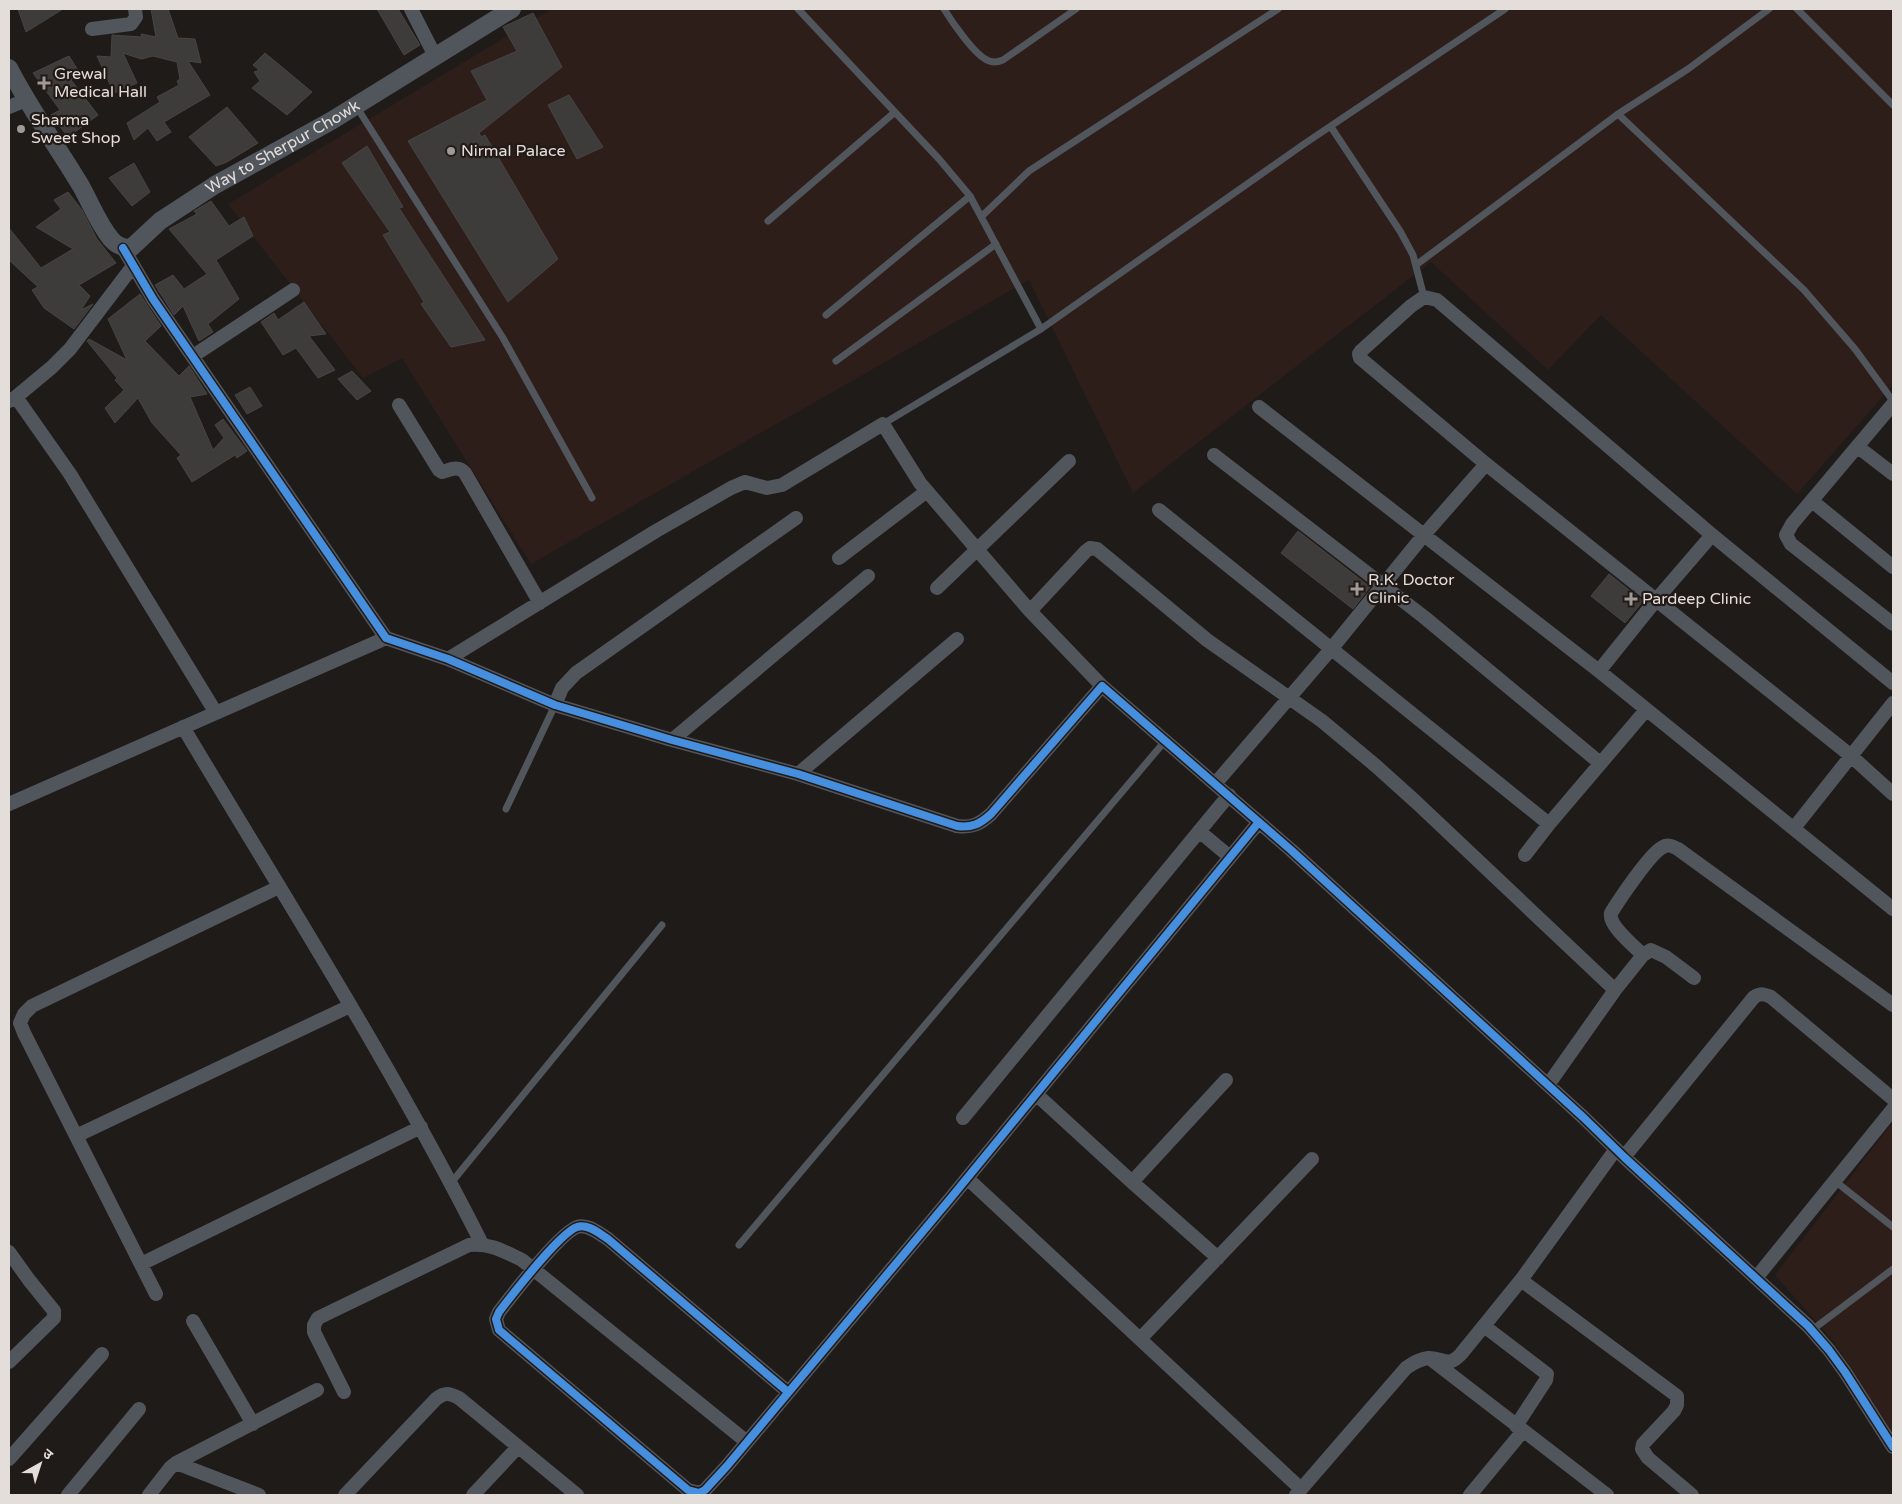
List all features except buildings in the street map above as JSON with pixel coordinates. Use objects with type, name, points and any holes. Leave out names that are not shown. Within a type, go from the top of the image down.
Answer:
[{"type":"street","points":[[92,29],[132,24],[136,17],[136,9]]},
{"type":"street","points":[[411,9],[436,56]]},
{"type":"street","name":"Way to Sherpur Chowk","points":[[123,248],[131,248],[160,222],[215,185],[355,106],[512,9]]},
{"type":"street","points":[[9,68],[26,100],[81,187],[103,228],[113,241],[123,248],[153,299],[386,638],[448,659],[555,705],[672,740],[798,774],[968,828],[984,821],[991,814],[1102,686]]},
{"type":"street","points":[[9,107],[26,100]]},
{"type":"street","points":[[133,266],[70,349],[52,367],[12,399],[70,474],[216,714]]},
{"type":"street","points":[[193,356],[292,290]]},
{"type":"street","points":[[1893,683],[1712,535],[1437,300],[1424,297],[1411,306],[1361,351],[1359,356],[1486,464],[1850,755],[1893,794]]},
{"type":"street","points":[[1893,403],[1787,532],[1791,544],[1893,624]]},
{"type":"street","points":[[398,406],[439,470],[442,472],[456,468],[465,473],[540,603]]},
{"type":"street","points":[[1259,407],[1599,671],[1893,909]]},
{"type":"street","points":[[448,659],[656,531],[731,488],[745,482],[768,488],[782,485],[883,424],[927,491],[1030,611],[1102,686],[1259,822],[1548,1085],[1812,1330],[1845,1372],[1893,1447]]},
{"type":"street","points":[[1858,446],[1893,474]]},
{"type":"street","points":[[1214,455],[1384,586],[1600,762]]},
{"type":"street","points":[[937,588],[1069,461]]},
{"type":"street","points":[[1215,784],[1384,586],[1423,536],[1486,464]]},
{"type":"street","points":[[839,558],[927,491]]},
{"type":"street","points":[[1812,501],[1893,567]]},
{"type":"street","points":[[1159,510],[1549,824]]},
{"type":"street","points":[[555,705],[562,688],[576,673],[796,518]]},
{"type":"street","points":[[1599,671],[1656,600],[1712,535]]},
{"type":"street","points":[[1030,611],[1086,551],[1090,548],[1097,549],[1207,640],[1322,721],[1416,802],[1615,990]]},
{"type":"street","points":[[672,740],[868,576]]},
{"type":"street","points":[[9,804],[386,638]]},
{"type":"street","points":[[798,774],[957,639]]},
{"type":"street","points":[[1794,828],[1893,703]]},
{"type":"street","points":[[1525,854],[1600,762],[1646,710]]},
{"type":"street","points":[[184,727],[421,1127],[482,1244]]},
{"type":"street","points":[[963,1118],[1229,795]]},
{"type":"street","points":[[788,1392],[608,1239],[587,1226],[578,1226],[568,1232],[499,1312],[496,1319],[499,1330],[688,1490],[700,1493],[705,1490],[747,1442],[967,1178],[1259,822]]},
{"type":"street","points":[[1200,831],[1230,856]]},
{"type":"street","points":[[1643,955],[1614,925],[1610,917],[1640,872],[1660,848],[1669,845],[1678,849],[1893,1005]]},
{"type":"street","points":[[156,1294],[20,1023],[24,1014],[32,1006],[279,886]]},
{"type":"street","points":[[1548,1085],[1615,990],[1643,955],[1651,950],[1658,952],[1694,978]]},
{"type":"street","points":[[967,1178],[1140,1339],[1298,1492],[1406,1368],[1413,1363],[1429,1358],[1444,1362],[1455,1360],[1521,1280],[1620,1153],[1754,997],[1759,994],[1771,997],[1893,1099]]},
{"type":"street","points":[[76,1136],[350,1006]]},
{"type":"street","points":[[1132,1182],[1226,1080]]},
{"type":"street","points":[[1036,1094],[1218,1258]]},
{"type":"street","points":[[1756,1278],[1893,1109]]},
{"type":"street","points":[[141,1264],[421,1127]]},
{"type":"street","points":[[1140,1339],[1312,1159]]},
{"type":"street","points":[[344,1392],[314,1332],[314,1325],[318,1318],[469,1246],[482,1244],[498,1248],[522,1260],[747,1442]]},
{"type":"street","points":[[9,1252],[55,1314],[54,1318],[9,1362]]},
{"type":"street","points":[[1521,1280],[1677,1396],[1677,1405],[1674,1411],[1644,1444],[1642,1449],[1648,1458],[1692,1495]]},
{"type":"street","points":[[194,1321],[253,1424]]},
{"type":"street","points":[[1470,1495],[1519,1429],[1546,1380],[1547,1374],[1484,1326]]},
{"type":"street","points":[[9,1458],[102,1354]]},
{"type":"street","points":[[1429,1358],[1607,1495]]},
{"type":"street","points":[[150,1495],[170,1468],[176,1463],[317,1390]]},
{"type":"street","points":[[345,1495],[442,1394],[449,1393],[459,1398],[517,1448],[577,1495]]},
{"type":"street","points":[[68,1495],[139,1409]]},
{"type":"street","points":[[473,1495],[517,1448]]},
{"type":"street","points":[[176,1463],[259,1495]]},
{"type":"lane","points":[[798,9],[939,159],[970,196],[1041,329]]},
{"type":"lane","points":[[944,9],[960,33],[980,54],[988,61],[996,62],[1003,60],[1076,9]]},
{"type":"lane","points":[[982,216],[1029,171],[1278,9]]},
{"type":"lane","points":[[883,424],[1041,329],[1304,144],[1331,128],[1505,9]]},
{"type":"lane","points":[[1416,265],[1618,114],[1688,68],[1769,9]]},
{"type":"lane","points":[[1797,9],[1893,106]]},
{"type":"lane","points":[[355,106],[503,338],[592,498]]},
{"type":"lane","points":[[768,221],[895,112]]},
{"type":"lane","points":[[1618,114],[1804,290],[1855,349],[1893,403]]},
{"type":"lane","points":[[1331,128],[1400,231],[1413,256],[1424,297]]},
{"type":"lane","points":[[826,314],[970,196]]},
{"type":"lane","points":[[836,361],[996,244]]},
{"type":"lane","points":[[506,809],[555,705]]},
{"type":"lane","points":[[739,1246],[1165,741]]},
{"type":"lane","points":[[451,1184],[662,925]]},
{"type":"lane","points":[[1835,1181],[1893,1227]]},
{"type":"lane","points":[[1812,1330],[1893,1269]]},
{"type":"shaded area","points":[[552,9],[1893,9],[1893,385],[1797,494],[1601,315],[1548,370],[1431,262],[1133,493],[1029,280],[531,564],[402,358],[363,378],[228,204]]},
{"type":"shaded area","points":[[1893,1122],[1893,1434],[1835,1343],[1775,1275]]},
{"type":"cycle path","points":[[123,248],[153,299],[386,638],[448,659],[555,705],[672,740],[798,774],[957,826],[976,824],[991,814],[1102,686],[1291,850],[1808,1326],[1845,1372],[1893,1447]]},
{"type":"cycle path","points":[[788,1392],[608,1239],[585,1226],[577,1227],[559,1240],[505,1304],[496,1319],[499,1330],[688,1490],[699,1493],[705,1490],[727,1466],[950,1199],[1259,822]]},
{"type":"place","name":"Grewal Medical Hall","points":[[44,83]]},
{"type":"place","name":"Sharma Sweet Shop","points":[[21,129]]},
{"type":"place","name":"Nirmal Palace","points":[[451,151]]},
{"type":"place","name":"R.K. Doctor Clinic","points":[[1357,589]]},
{"type":"place","name":"Pardeep Clinic","points":[[1631,599]]}]
